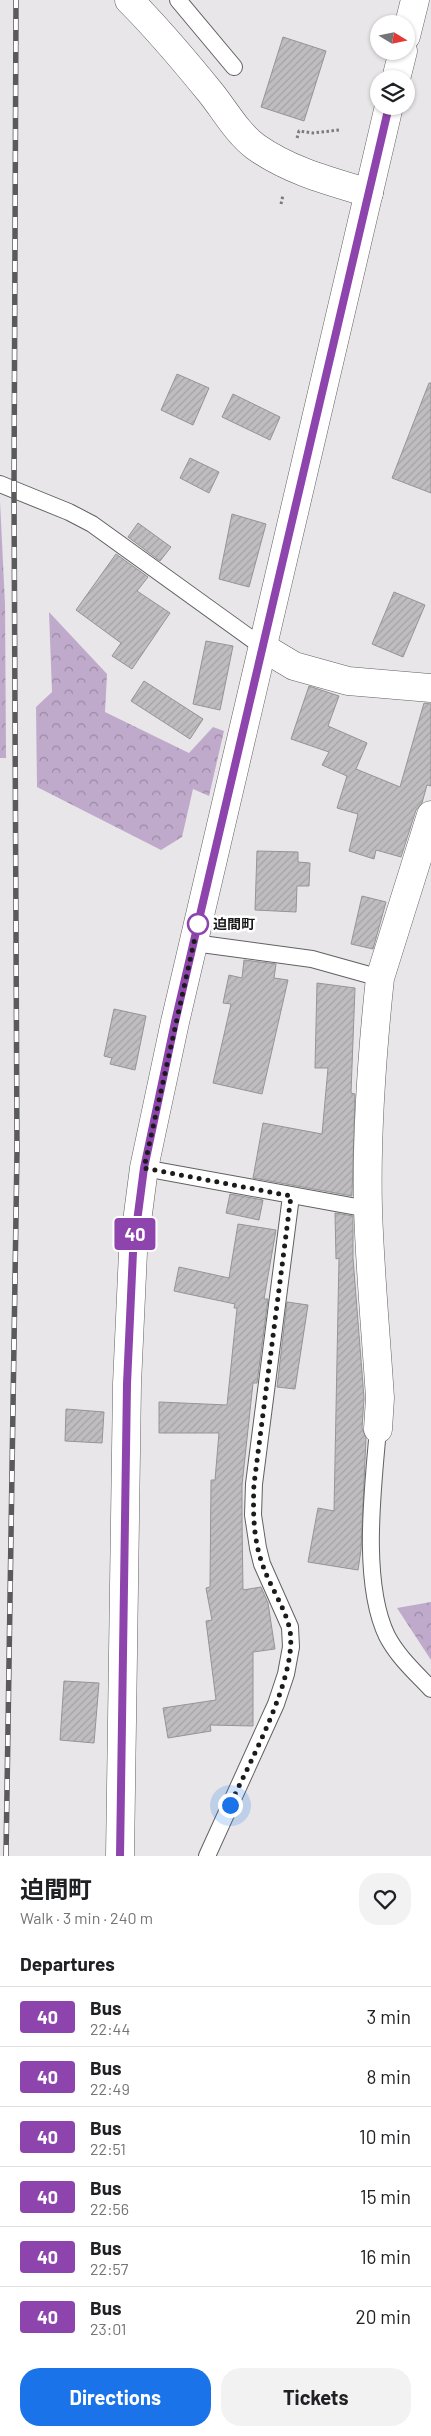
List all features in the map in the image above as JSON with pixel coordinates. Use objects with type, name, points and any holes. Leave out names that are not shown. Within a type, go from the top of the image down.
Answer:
[{"type":"main road","points":[[129,0],[191,68],[234,124],[255,146],[290,167],[316,178],[369,193]]},
{"type":"main road","points":[[411,15],[415,0]]},
{"type":"main road","points":[[120,1856],[128,1356],[133,1252],[144,1168],[194,943],[387,115]]},
{"type":"main road","points":[[264,648],[294,666],[348,680],[431,688]]},
{"type":"main road","points":[[378,1429],[380,1398],[368,1209],[370,1122],[380,978],[431,815]]},
{"type":"lane","points":[[178,0],[234,67]]},
{"type":"lane","points":[[0,484],[69,512],[92,524],[264,648]]},
{"type":"lane","points":[[194,943],[312,959],[380,978]]},
{"type":"lane","points":[[144,1168],[368,1209]]},
{"type":"lane","points":[[206,1856],[276,1704],[286,1674],[291,1647],[290,1627],[262,1564],[253,1515],[254,1484],[291,1196]]},
{"type":"lane","points":[[378,1429],[370,1518],[372,1562],[378,1608],[387,1636],[403,1661],[431,1688]]},
{"type":"path","points":[[299,131],[313,133],[339,130]]},
{"type":"green space","points":[[0,501],[5,604],[6,758],[0,758]]},
{"type":"green space","points":[[49,612],[107,674],[105,712],[189,753],[213,727],[224,731],[209,796],[193,789],[182,837],[161,850],[37,787],[36,707],[52,692]]},
{"type":"green space","points":[[431,1602],[431,1660],[397,1608]]},
{"type":"building","points":[[283,37],[326,51],[304,121],[261,107]]},
{"type":"building","points":[[177,374],[209,388],[193,425],[161,410]]},
{"type":"building","points":[[429,383],[431,383],[431,493],[392,478]]},
{"type":"building","points":[[233,394],[280,417],[270,440],[222,417]]},
{"type":"building","points":[[190,458],[219,472],[209,493],[180,478]]},
{"type":"building","points":[[232,514],[266,524],[249,587],[219,579]]},
{"type":"building","points":[[138,523],[171,547],[160,561],[128,537]]},
{"type":"building","points":[[116,554],[148,577],[137,591],[170,613],[132,669],[112,656],[121,643],[76,610]]},
{"type":"building","points":[[394,592],[425,605],[403,657],[372,644]]},
{"type":"building","points":[[206,641],[233,646],[220,710],[193,704]]},
{"type":"building","points":[[144,681],[203,719],[190,739],[131,701]]},
{"type":"building","points":[[309,686],[339,696],[328,726],[367,743],[356,769],[400,787],[424,703],[431,704],[431,786],[427,785],[422,803],[416,810],[401,857],[376,850],[374,859],[349,851],[358,814],[337,808],[347,776],[322,765],[329,752],[291,739]]},
{"type":"building","points":[[257,851],[298,852],[298,862],[310,863],[309,886],[297,886],[296,912],[255,910]]},
{"type":"building","points":[[362,896],[386,902],[373,949],[351,944]]},
{"type":"building","points":[[244,960],[276,964],[274,978],[288,980],[262,1094],[213,1083],[231,1004],[223,1003],[229,975],[242,978]]},
{"type":"building","points":[[317,983],[355,988],[351,1093],[355,1094],[352,1196],[253,1178],[263,1123],[322,1134],[328,1068],[315,1068]]},
{"type":"building","points":[[114,1009],[146,1016],[135,1070],[110,1064],[112,1058],[104,1056]]},
{"type":"building","points":[[230,1194],[263,1200],[259,1220],[226,1213]]},
{"type":"building","points":[[335,1213],[353,1216],[353,1258],[364,1398],[362,1428],[366,1438],[361,1550],[358,1570],[308,1562],[318,1508],[334,1511],[339,1258],[336,1259]]},
{"type":"building","points":[[238,1224],[276,1230],[264,1299],[268,1299],[257,1383],[253,1383],[242,1485],[243,1590],[261,1587],[268,1603],[275,1649],[253,1652],[253,1726],[210,1725],[211,1731],[168,1738],[163,1708],[216,1700],[206,1621],[212,1620],[206,1588],[210,1587],[211,1480],[215,1480],[219,1433],[159,1433],[159,1402],[227,1405],[237,1308],[234,1308],[235,1304],[174,1291],[179,1267],[229,1278]]},
{"type":"building","points":[[287,1302],[308,1305],[295,1389],[277,1387]]},
{"type":"building","points":[[66,1409],[104,1412],[102,1443],[65,1441]]},
{"type":"building","points":[[64,1681],[99,1683],[94,1743],[60,1740]]},
{"type":"railway","points":[[6,1856],[17,1151],[14,491],[16,0]]},
{"type":"bus line","name":"40","points":[[120,1856],[127,1384],[130,1293],[137,1212],[144,1168],[175,1022],[264,648],[387,115]]},
{"type":"place","name":"迫間町","points":[[198,924]]},
{"type":"route","points":[[198,924],[144,1168],[291,1196],[254,1484],[253,1515],[262,1564],[290,1627],[291,1647],[286,1674],[276,1704],[230,1805]]}]
